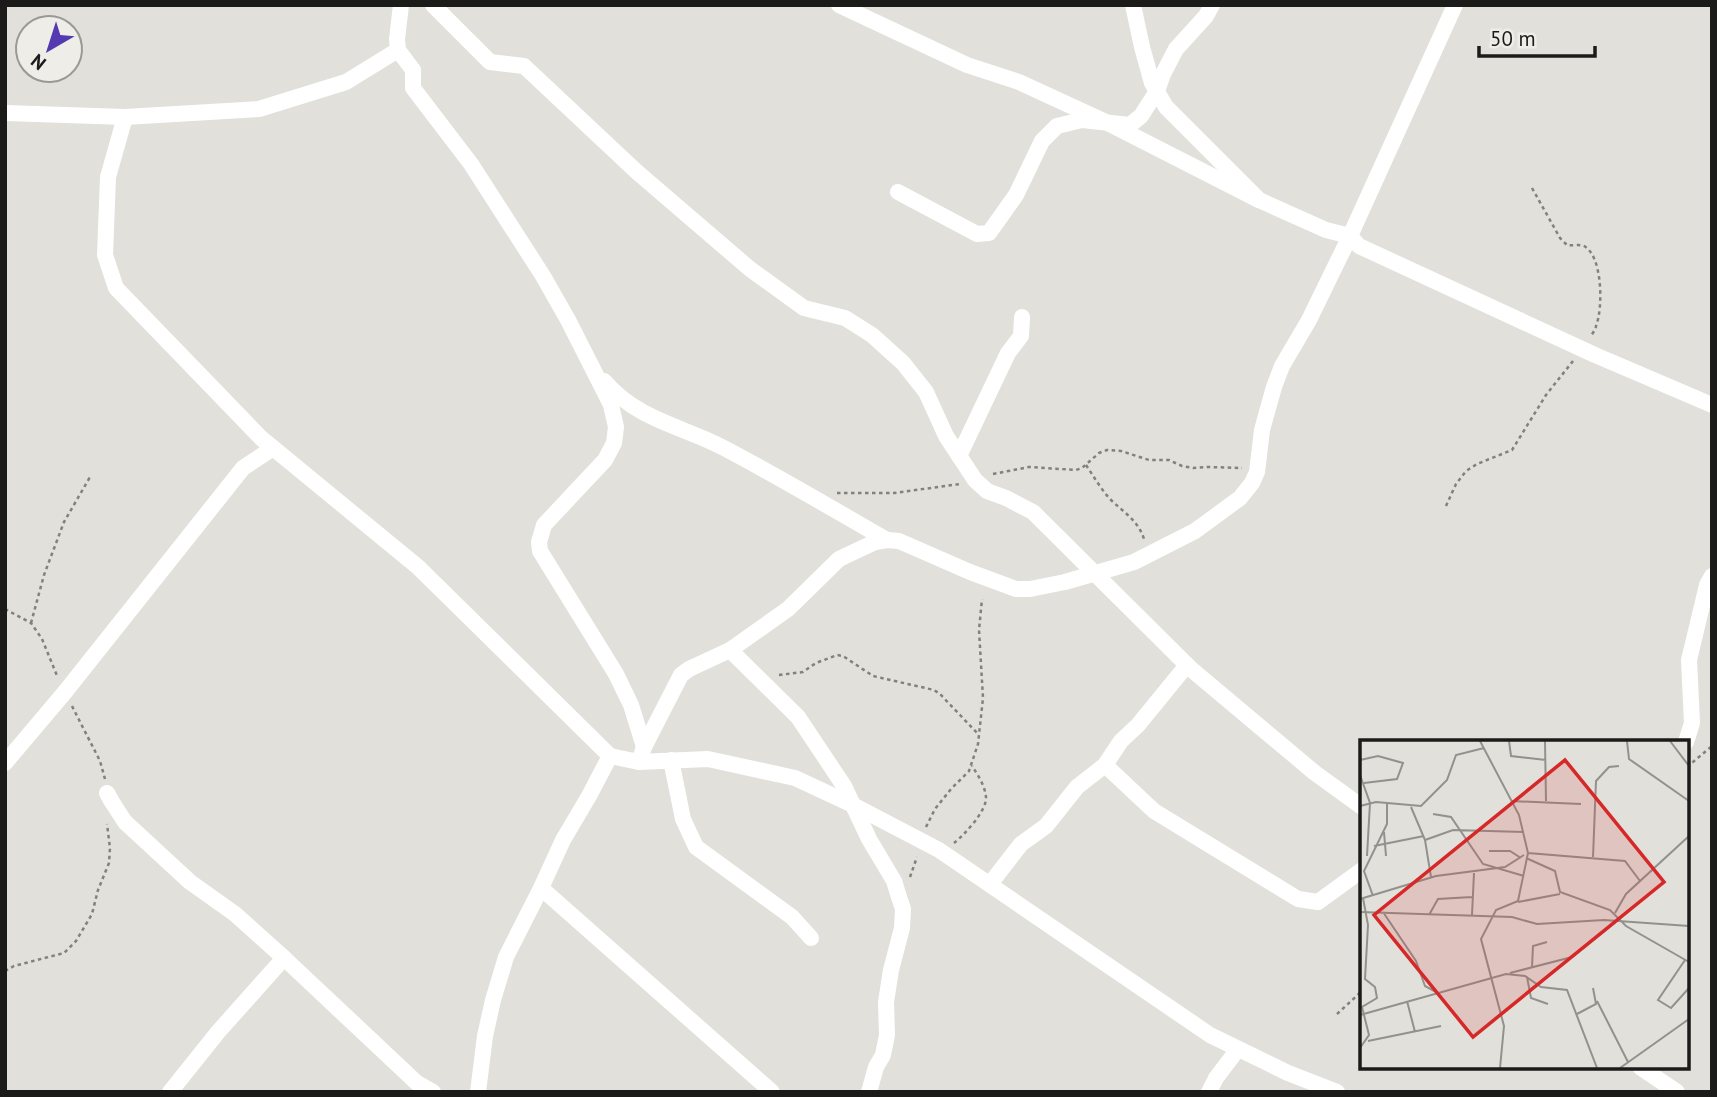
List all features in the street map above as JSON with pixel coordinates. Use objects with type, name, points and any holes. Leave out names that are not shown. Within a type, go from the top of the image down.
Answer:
[{"type":"street","points":[[401,5],[398,50],[413,70],[413,88],[471,164],[543,276],[611,405],[616,427],[614,443],[605,460],[544,525],[539,541],[540,551],[616,674],[631,705],[641,754]]},
{"type":"street","points":[[433,5],[490,62],[524,66],[637,172],[750,269],[804,308],[845,318],[872,335],[903,363],[926,392],[946,436],[975,480],[987,491],[1033,512],[1187,665],[1315,773],[1360,806]]},
{"type":"street","points":[[839,5],[967,65],[1019,82],[1108,123],[1259,200],[1326,230],[1350,236],[1359,246],[1712,405]]},
{"type":"street","points":[[1133,5],[1152,83],[1167,107],[1259,200]]},
{"type":"street","points":[[898,192],[977,234],[989,233],[1016,195],[1042,141],[1057,126],[1082,120],[1130,125],[1141,116],[1157,91],[1176,50],[1206,16],[1212,5]]},
{"type":"street","points":[[641,754],[681,675],[730,650],[788,609],[839,559],[875,542],[899,541],[1016,589],[1030,589],[1134,562],[1195,531],[1240,498],[1257,472],[1262,430],[1282,366],[1309,320],[1350,236],[1455,5]]},
{"type":"street","points":[[5,113],[125,117],[259,109],[346,82],[398,50]]},
{"type":"street","points":[[125,117],[108,177],[105,255],[116,288],[261,438],[418,567],[610,756],[641,754],[671,760],[708,759],[795,778],[939,850],[1210,1035],[1289,1073],[1337,1092]]},
{"type":"street","points":[[959,456],[1008,353],[1021,336],[1022,317]]},
{"type":"street","points":[[593,369],[615,393],[641,412],[720,446],[887,540]]},
{"type":"street","points":[[5,763],[65,692],[243,468],[273,449]]},
{"type":"street","points":[[1687,740],[1692,723],[1689,660],[1707,585],[1712,576]]},
{"type":"street","points":[[730,650],[798,717],[844,786],[869,839],[894,881],[902,909],[902,929],[886,1002],[887,1035],[883,1055],[876,1067],[869,1092]]},
{"type":"street","points":[[990,884],[1021,844],[1046,826],[1077,787],[1105,765],[1121,741],[1138,725],[1187,665]]},
{"type":"street","points":[[478,1092],[485,1036],[506,957],[563,840],[610,756]]},
{"type":"street","points":[[671,760],[683,819],[696,846],[792,916],[811,938]]},
{"type":"street","points":[[1105,765],[1154,811],[1298,899],[1318,902],[1360,871]]},
{"type":"street","points":[[107,793],[125,822],[190,882],[234,914],[416,1083],[433,1092]]},
{"type":"street","points":[[541,888],[772,1092]]},
{"type":"street","points":[[170,1092],[218,1032],[284,958]]},
{"type":"street","points":[[1209,1092],[1238,1049]]},
{"type":"street","points":[[1647,1070],[1677,1092]]},
{"type":"path","points":[[1446,506],[1456,484],[1466,471],[1512,450],[1546,395],[1596,327],[1600,282],[1597,265],[1586,248],[1567,245],[1560,238],[1532,188]]},
{"type":"path","points":[[834,493],[894,493],[942,488],[1029,467],[1076,470],[1107,450],[1121,451],[1149,460],[1169,460],[1193,468],[1243,468],[1257,472]]},
{"type":"path","points":[[1086,466],[1101,489],[1140,528],[1149,555]]},
{"type":"path","points":[[31,623],[44,575],[64,522],[90,477]]},
{"type":"path","points":[[910,877],[924,830],[935,809],[969,771],[978,744],[983,698],[979,630],[982,599]]},
{"type":"path","points":[[755,675],[803,672],[816,663],[837,655],[843,656],[873,676],[934,690],[979,734]]},
{"type":"path","points":[[1689,765],[1712,746]]},
{"type":"path","points":[[914,865],[955,843],[967,832],[985,802],[981,780],[972,765]]},
{"type":"path","points":[[5,971],[64,953],[76,940],[92,914],[98,890],[110,863],[107,822]]},
{"type":"path","points":[[1337,1014],[1360,993]]}]
